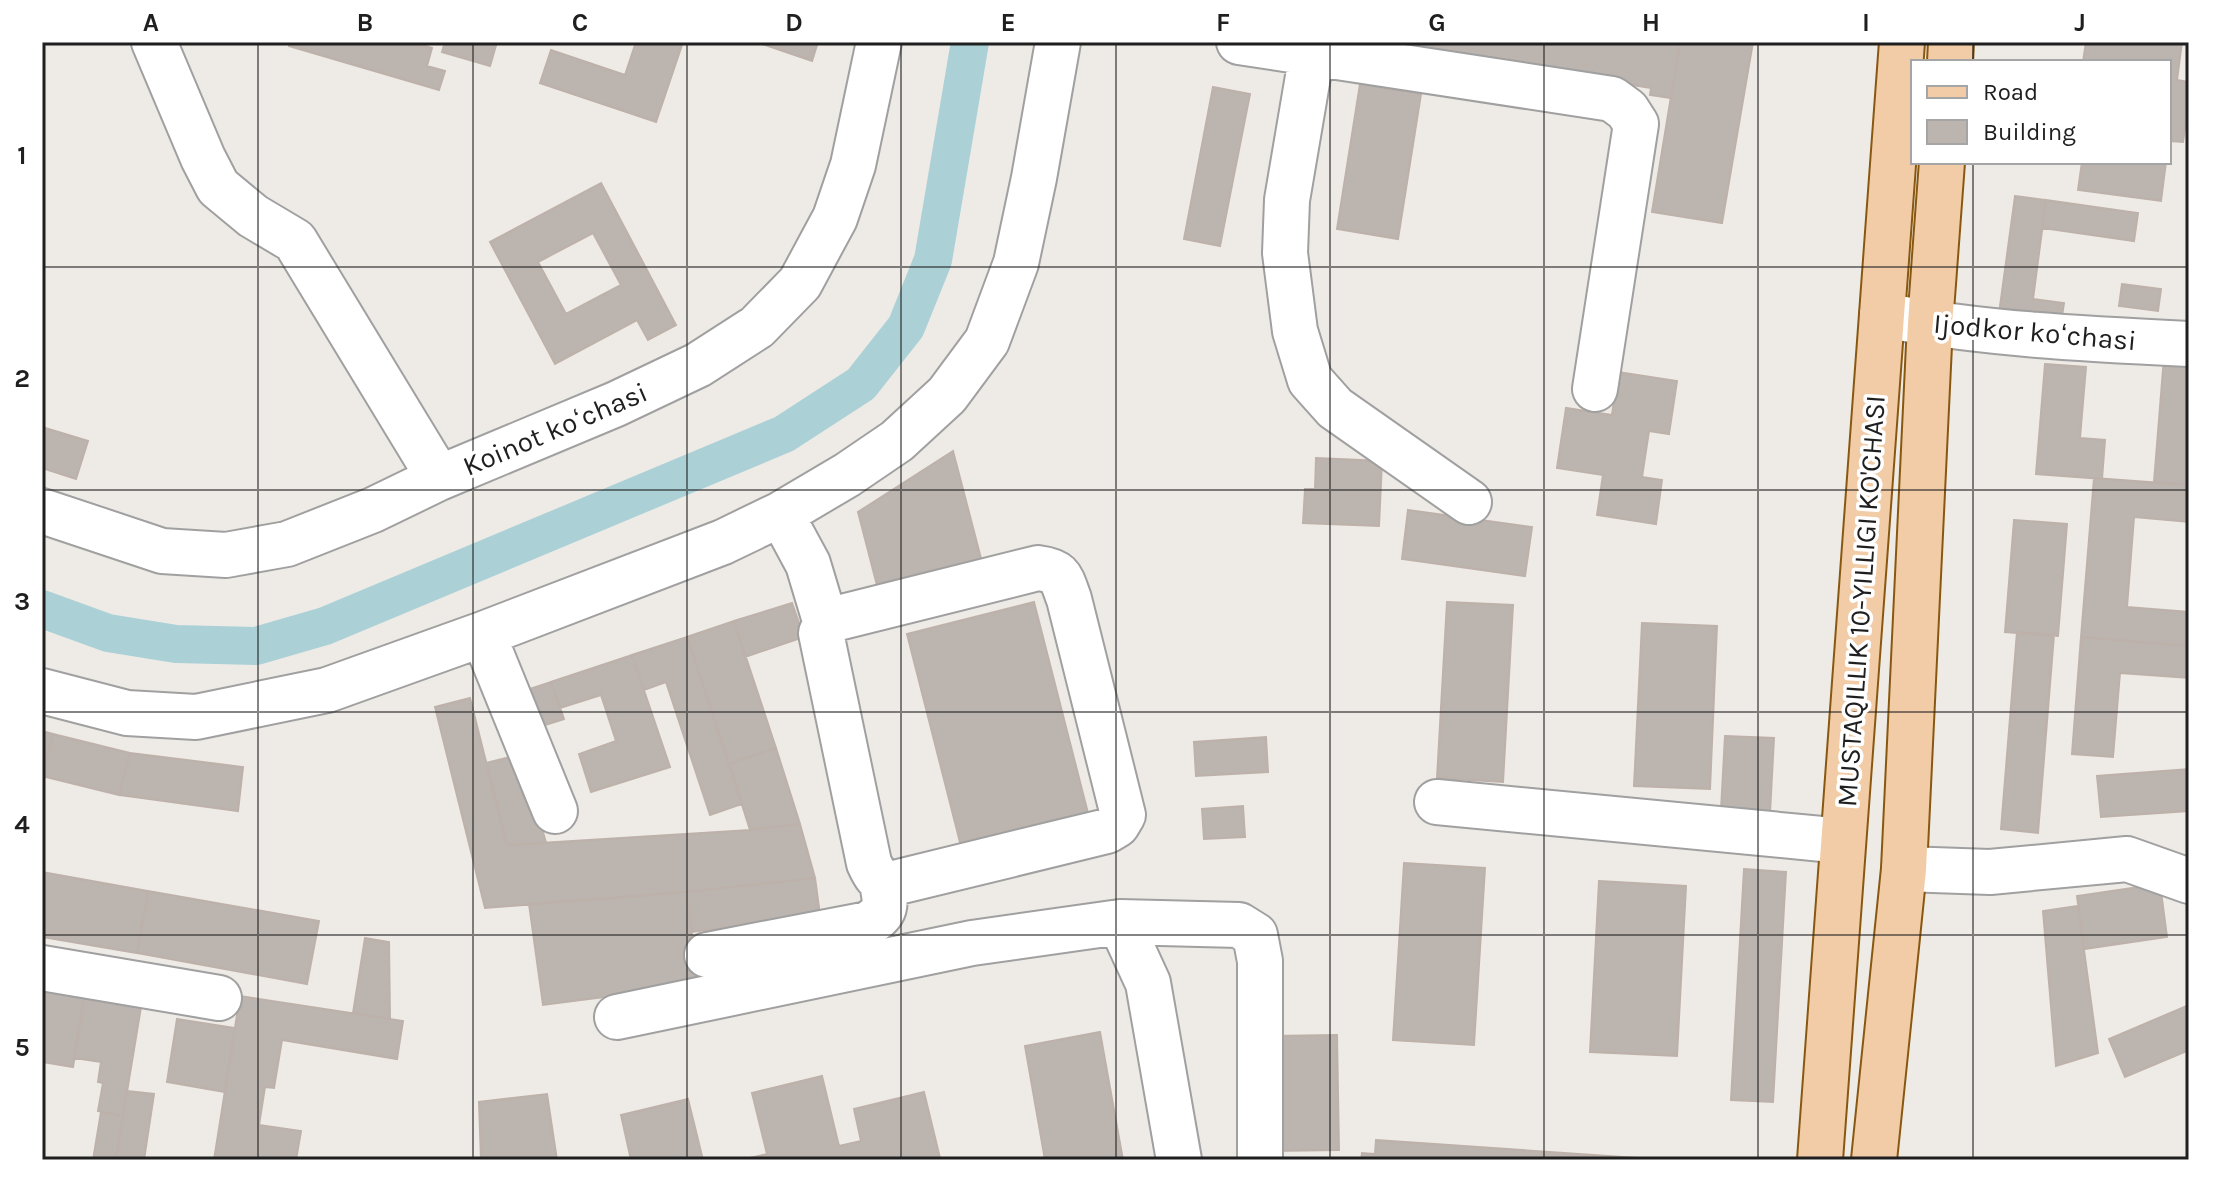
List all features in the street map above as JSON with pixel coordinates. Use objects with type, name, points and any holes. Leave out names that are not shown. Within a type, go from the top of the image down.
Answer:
[{"type":"main road","name":"MUSTAQILLIK 10-YILLIGI KO'CHASI","points":[[1820,1160],[1902,42]]},
{"type":"main road","name":"MUSTAQILLIK 10-YILLIGI KO'CHASI","points":[[1874,1160],[1904,869],[1930,324],[1942,164]]},
{"type":"street","points":[[154,42],[218,187],[253,216],[295,241],[439,478]]},
{"type":"street","name":"Koinot koʻchasi","points":[[42,511],[162,551],[226,555],[287,544],[373,510],[439,478],[684,372],[757,327],[800,283],[835,218],[853,165],[879,42]]},
{"type":"street","points":[[42,691],[127,713],[196,717],[327,690],[723,542],[781,514],[847,475],[897,441],[947,395],[987,341],[1016,263],[1058,42]]},
{"type":"street","points":[[1239,42],[1612,99],[1627,110],[1636,124],[1595,389]]},
{"type":"street","points":[[1312,53],[1287,200],[1285,253],[1295,331],[1310,380],[1335,408],[1469,502]]},
{"type":"street","name":"Ijodkor koʻchasi","points":[[1882,315],[1930,324],[2054,337],[2189,344]]},
{"type":"street","points":[[781,514],[808,564],[826,624]]},
{"type":"street","points":[[707,955],[868,924],[880,916],[886,903],[882,883],[869,863],[821,633],[826,624],[867,610],[1038,568],[1053,570],[1061,579],[1069,599],[1123,815],[1117,825],[1107,831],[890,884],[882,883]]},
{"type":"street","points":[[483,634],[555,811]]},
{"type":"street","points":[[1437,802],[1843,841]]},
{"type":"street","points":[[1904,869],[1990,872],[2127,859],[2189,846]]},
{"type":"street","points":[[2127,859],[2189,881]]},
{"type":"street","points":[[1120,922],[1148,983],[1179,1160]]},
{"type":"street","points":[[617,1017],[972,943],[1120,922],[1239,925],[1255,935],[1260,961],[1260,1160]]},
{"type":"street","points":[[42,968],[219,998]]},
{"type":"building","points":[[290,42],[413,42],[432,48],[427,66],[445,71],[439,90],[289,46]]},
{"type":"building","points":[[445,42],[497,42],[490,66],[442,52]]},
{"type":"building","points":[[636,42],[683,42],[656,122],[540,83],[551,50],[625,75]]},
{"type":"building","points":[[756,42],[818,42],[812,61]]},
{"type":"building","points":[[1362,42],[1680,42],[1671,98],[1650,95],[1651,88]]},
{"type":"building","points":[[1680,42],[1753,42],[1722,223],[1652,212]]},
{"type":"building","points":[[2086,42],[2182,42],[2177,80],[2189,82],[2183,142],[2171,141],[2171,60],[2083,60]]},
{"type":"building","points":[[1360,84],[1421,94],[1398,239],[1337,229]]},
{"type":"building","points":[[1213,87],[1250,94],[1220,246],[1184,239]]},
{"type":"building","points":[[2082,164],[2166,164],[2161,201],[2078,190]]},
{"type":"building","points":[[601,183],[676,325],[648,340],[637,320],[555,364],[490,242]],"holes":[[[593,233],[621,285],[566,314],[538,262]]]},
{"type":"building","points":[[2015,196],[2046,200],[2033,299],[2064,303],[2060,329],[1998,321]]},
{"type":"building","points":[[2046,200],[2138,213],[2134,241],[2042,228]]},
{"type":"building","points":[[2122,284],[2161,289],[2158,311],[2119,306]]},
{"type":"building","points":[[2164,357],[2189,359],[2189,485],[2154,482]]},
{"type":"building","points":[[2045,364],[2086,367],[2080,438],[2105,440],[2102,479],[2036,474]]},
{"type":"building","points":[[1618,372],[1677,381],[1669,434],[1649,431],[1642,477],[1662,480],[1656,524],[1597,515],[1603,475],[1557,468],[1566,408],[1612,415]]},
{"type":"building","points":[[42,427],[88,441],[76,479],[42,468]]},
{"type":"building","points":[[953,451],[983,566],[879,593],[858,512]]},
{"type":"building","points":[[1316,458],[1382,461],[1379,526],[1303,523],[1305,489],[1315,489]]},
{"type":"building","points":[[2094,478],[2189,485],[2189,522],[2134,517],[2127,607],[2189,612],[2189,646],[2081,637]]},
{"type":"building","points":[[1408,510],[1532,527],[1525,576],[1402,559]]},
{"type":"building","points":[[2014,520],[2067,524],[2058,636],[2005,632]]},
{"type":"building","points":[[1034,602],[1090,821],[963,854],[907,634]]},
{"type":"building","points":[[1447,602],[1513,605],[1503,782],[1437,778]]},
{"type":"building","points":[[792,603],[804,637],[745,657],[734,621]]},
{"type":"building","points":[[734,621],[776,748],[729,764],[687,637]]},
{"type":"building","points":[[1642,623],[1717,626],[1710,789],[1634,786]]},
{"type":"building","points":[[2017,632],[2054,635],[2038,833],[2001,829]]},
{"type":"building","points":[[687,637],[742,804],[710,815],[666,682],[644,690],[632,655]]},
{"type":"building","points":[[2081,637],[2189,646],[2189,678],[2120,673],[2113,757],[2072,754]]},
{"type":"building","points":[[632,655],[670,767],[591,792],[579,754],[616,741],[601,695],[560,708],[551,682]]},
{"type":"building","points":[[551,682],[564,719],[542,726],[530,689]]},
{"type":"building","points":[[470,698],[507,845],[750,830],[800,824],[815,878],[485,908],[435,707]]},
{"type":"building","points":[[42,731],[53,734],[42,776]]},
{"type":"building","points":[[53,734],[130,753],[119,795],[42,776]]},
{"type":"building","points":[[1725,736],[1774,738],[1770,813],[1721,810]]},
{"type":"building","points":[[1266,737],[1268,772],[1196,776],[1194,742]]},
{"type":"building","points":[[776,748],[800,824],[750,830],[729,764]]},
{"type":"building","points":[[130,753],[243,767],[238,811],[119,795]]},
{"type":"building","points":[[522,754],[546,843],[507,845],[486,763]]},
{"type":"building","points":[[2189,769],[2189,811],[2101,817],[2097,776]]},
{"type":"building","points":[[1243,806],[1245,837],[1204,839],[1202,809]]},
{"type":"building","points":[[1404,863],[1485,868],[1474,1045],[1393,1040]]},
{"type":"building","points":[[1744,869],[1786,872],[1773,1102],[1731,1100]]},
{"type":"building","points":[[42,872],[148,891],[137,953],[42,937]]},
{"type":"building","points":[[815,878],[820,915],[692,932],[686,892]]},
{"type":"building","points":[[1599,881],[1686,886],[1677,1056],[1590,1052]]},
{"type":"building","points":[[2160,884],[2167,937],[2084,949],[2077,896]]},
{"type":"building","points":[[148,891],[319,921],[307,984],[137,953]]},
{"type":"building","points":[[686,892],[699,985],[543,1005],[529,904]]},
{"type":"building","points":[[2078,906],[2098,1053],[2056,1066],[2043,911]]},
{"type":"building","points":[[365,938],[389,942],[390,1019],[353,1013]]},
{"type":"building","points":[[42,991],[84,998],[73,1067],[42,1062]]},
{"type":"building","points":[[240,996],[403,1021],[397,1059],[282,1040],[274,1088],[265,1087],[259,1125],[301,1131],[296,1160],[214,1160]]},
{"type":"building","points":[[84,998],[141,1007],[123,1116],[98,1111],[103,1083],[98,1082],[101,1062],[74,1058]]},
{"type":"building","points":[[2189,1005],[2189,1050],[2125,1077],[2109,1039]]},
{"type":"building","points":[[177,1019],[235,1028],[225,1092],[167,1082]]},
{"type":"building","points":[[1100,1032],[1123,1160],[1045,1160],[1025,1046]]},
{"type":"building","points":[[1337,1035],[1339,1150],[1272,1151],[1270,1036]]},
{"type":"building","points":[[822,1076],[839,1146],[861,1141],[854,1109],[924,1092],[940,1158],[741,1160],[767,1154],[752,1093]]},
{"type":"building","points":[[127,1091],[154,1094],[144,1160],[116,1160]]},
{"type":"building","points":[[547,1094],[557,1160],[481,1160],[479,1102]]},
{"type":"building","points":[[688,1099],[703,1160],[631,1160],[621,1115]]},
{"type":"building","points":[[101,1112],[123,1116],[116,1160],[93,1160]]},
{"type":"building","points":[[1376,1140],[1667,1160],[1361,1160],[1362,1153],[1375,1154]]},
{"type":"waterway","points":[[42,609],[108,633],[176,644],[256,646],[325,626],[784,434],[861,384],[906,327],[933,260],[970,42]]}]
